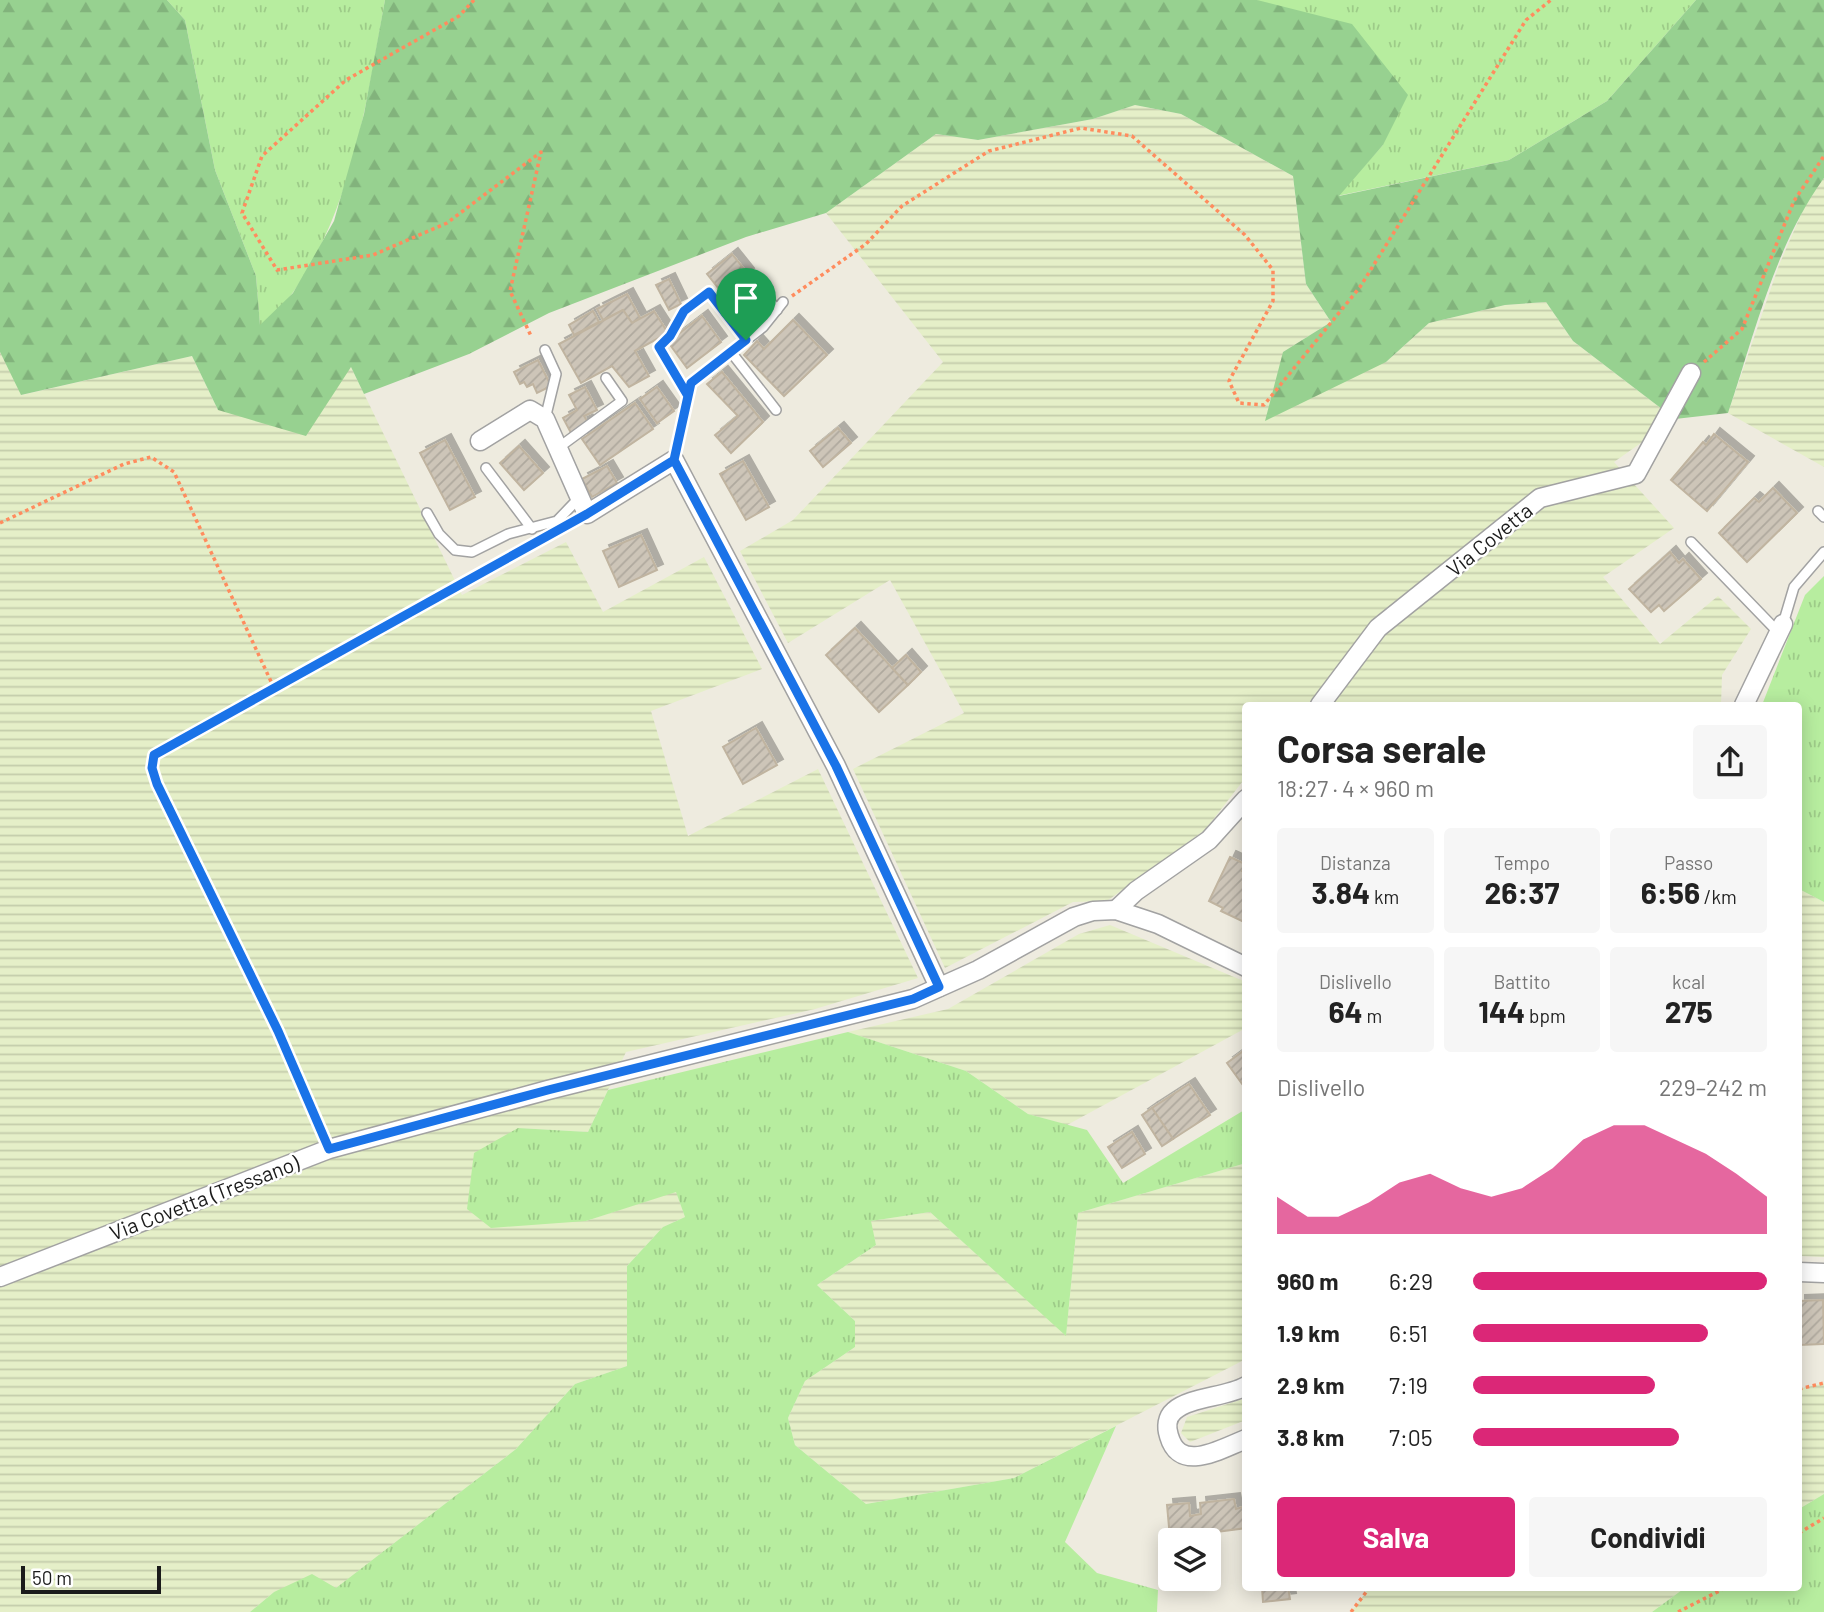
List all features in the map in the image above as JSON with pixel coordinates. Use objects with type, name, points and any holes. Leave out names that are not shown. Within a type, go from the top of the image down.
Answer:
[{"type":"street","name":"Via Covetta","points":[[1322,702],[1378,628],[1540,498],[1636,474],[1691,373]]},
{"type":"street","points":[[480,441],[530,410],[545,418],[587,514],[674,460],[836,766],[939,987]]},
{"type":"street","points":[[1745,702],[1781,628]]},
{"type":"street","points":[[1116,910],[1136,891],[1209,841],[1242,804]]},
{"type":"street","name":"Via Covetta (Tressano)","points":[[0,1277],[329,1149],[548,1090],[913,999],[978,970],[1074,917],[1093,911],[1116,910],[1158,923],[1242,965]]},
{"type":"street","points":[[1802,1272],[1824,1273]]},
{"type":"street","points":[[1242,1387],[1178,1408],[1168,1419],[1167,1430],[1174,1450],[1181,1456],[1197,1457],[1242,1441]]},
{"type":"lane","points":[[674,460],[691,383],[763,327],[780,306],[752,279]]},
{"type":"lane","points":[[688,396],[659,347],[670,336],[684,311],[709,292],[746,340]]},
{"type":"lane","points":[[545,350],[556,374],[545,418]]},
{"type":"lane","points":[[732,352],[776,410]]},
{"type":"lane","points":[[558,448],[621,401],[606,379]]},
{"type":"lane","points":[[486,468],[532,529]]},
{"type":"lane","points":[[428,513],[439,534],[455,550],[472,552],[509,534],[557,521],[579,498]]},
{"type":"lane","points":[[1691,542],[1781,628],[1794,587],[1824,552]]},
{"type":"path","points":[[474,0],[459,16],[346,80],[262,156],[242,213],[277,270],[373,255],[447,223],[541,152],[510,290],[531,336]]},
{"type":"path","points":[[780,306],[866,244],[902,205],[989,151],[1081,128],[1132,136],[1245,235],[1273,270],[1273,301],[1229,380],[1239,404],[1264,405],[1360,287],[1525,20],[1551,0]]},
{"type":"path","points":[[1691,373],[1742,330],[1794,201],[1824,156]]},
{"type":"path","points":[[0,523],[124,464],[151,457],[174,472],[274,688]]},
{"type":"path","points":[[329,1149],[278,1031],[152,768],[154,755],[539,540]]},
{"type":"path","points":[[1802,1388],[1824,1383]]},
{"type":"path","points":[[1802,1530],[1824,1518]]},
{"type":"path","points":[[1351,1612],[1367,1591]]},
{"type":"path","points":[[1678,1612],[1719,1591]]},
{"type":"green space","points":[[0,0],[167,0],[185,20],[215,170],[256,276],[260,325],[293,293],[334,221],[364,114],[385,0],[1257,0],[1352,24],[1408,95],[1383,145],[1339,196],[1509,160],[1607,101],[1696,0],[1824,0],[1824,178],[1807,204],[1779,261],[1728,413],[1675,419],[1573,341],[1546,302],[1505,305],[1429,323],[1386,362],[1265,421],[1283,352],[1331,322],[1306,284],[1293,176],[1181,114],[1135,105],[1093,119],[978,140],[936,134],[826,213],[746,237],[549,313],[469,354],[364,394],[351,367],[306,436],[218,410],[192,356],[21,395],[0,352]]},
{"type":"green space","points":[[167,0],[385,0],[364,114],[344,188],[331,224],[294,291],[260,326],[256,276],[215,170],[185,20]]},
{"type":"green space","points":[[1257,0],[1696,0],[1607,101],[1509,160],[1337,196],[1383,145]]},
{"type":"green space","points":[[1135,105],[1181,114],[1293,176],[1306,284],[1331,322],[1283,352],[1386,362],[1429,323],[1505,305],[1546,302],[1573,341],[1675,419],[1614,462],[1674,528],[1603,577],[1660,644],[1718,596],[1751,629],[1722,675],[1721,702],[1242,702],[1242,782],[1205,830],[1107,901],[1073,902],[945,968],[853,769],[964,713],[890,580],[788,643],[740,551],[793,520],[943,362],[826,213],[936,134],[978,140],[1093,119]]},
{"type":"green space","points":[[1824,178],[1824,467],[1728,413],[1779,265],[1807,201]]},
{"type":"green space","points":[[0,352],[22,395],[192,356],[218,410],[351,367],[462,595],[566,542],[603,612],[704,557],[762,669],[651,711],[688,836],[818,769],[918,978],[815,1009],[626,1052],[588,1132],[518,1128],[586,1221],[676,1191],[685,1217],[663,1227],[627,1266],[627,1366],[575,1384],[516,1449],[335,1589],[274,1592],[250,1612],[0,1612]]},
{"type":"green space","points":[[1824,576],[1824,902],[1802,891],[1802,702],[1763,702],[1805,595]]},
{"type":"green space","points":[[1802,891],[1824,902],[1824,1257],[1802,1256]]},
{"type":"green space","points":[[1110,925],[1242,980],[1242,1030],[1067,1125],[1028,1114],[966,1071],[848,1032],[948,1009],[1079,934]]},
{"type":"green space","points":[[848,1032],[966,1071],[1028,1114],[1087,1130],[1123,1183],[1242,1111],[1242,1164],[1078,1213],[1066,1336],[930,1212],[871,1221],[876,1245],[817,1285],[855,1321],[855,1347],[805,1381],[788,1418],[795,1445],[866,1504],[1014,1478],[1116,1426],[1065,1542],[1097,1573],[1158,1590],[1157,1612],[250,1612],[274,1592],[312,1574],[336,1588],[516,1449],[575,1384],[627,1366],[627,1266],[663,1227],[685,1217],[676,1192],[586,1221],[491,1228],[467,1209],[474,1153],[518,1128],[588,1132],[608,1090]]},
{"type":"green space","points":[[1242,1164],[1242,1361],[1014,1478],[866,1504],[795,1445],[788,1418],[805,1381],[855,1347],[855,1321],[817,1285],[876,1245],[870,1221],[930,1212],[1066,1335],[1078,1213]]},
{"type":"green space","points":[[1824,1383],[1824,1494],[1802,1507],[1802,1388]]},
{"type":"green space","points":[[1242,1399],[1242,1422],[1190,1442],[1181,1433],[1187,1417]]},
{"type":"green space","points":[[1824,1494],[1824,1612],[1652,1612],[1681,1591],[1802,1591],[1802,1507]]},
{"type":"green space","points":[[1367,1591],[1681,1591],[1652,1612],[1351,1612]]},
{"type":"building","points":[[732,254],[748,274],[723,294],[707,274]]},
{"type":"building","points":[[669,279],[681,304],[669,310],[656,285]]},
{"type":"building","points":[[742,279],[758,299],[739,314],[723,294]]},
{"type":"building","points":[[627,294],[640,318],[632,323],[623,310],[603,320],[597,309]]},
{"type":"building","points":[[758,299],[768,311],[749,326],[739,314]]},
{"type":"building","points":[[623,310],[632,323],[654,311],[668,333],[635,351],[649,376],[629,387],[612,366],[581,383],[559,344]]},
{"type":"building","points":[[593,311],[599,322],[574,335],[569,325]]},
{"type":"building","points":[[702,316],[721,342],[687,368],[668,342]]},
{"type":"building","points":[[793,320],[827,355],[784,396],[744,355],[757,341],[764,349]]},
{"type":"building","points":[[538,360],[551,386],[537,393],[533,384],[527,387],[524,382],[520,384],[514,372]]},
{"type":"building","points":[[722,372],[763,422],[731,453],[715,435],[738,416],[707,384]]},
{"type":"building","points":[[585,387],[597,410],[584,416],[589,424],[571,433],[563,418],[577,410],[569,395]]},
{"type":"building","points":[[657,387],[674,411],[657,423],[640,399]]},
{"type":"building","points":[[635,403],[653,429],[600,465],[582,439]]},
{"type":"building","points":[[838,428],[851,443],[823,467],[810,451]]},
{"type":"building","points":[[1714,434],[1748,462],[1707,511],[1671,480],[1703,442],[1706,445]]},
{"type":"building","points":[[445,440],[475,497],[450,510],[420,453]]},
{"type":"building","points":[[519,446],[543,473],[524,490],[500,463]]},
{"type":"building","points":[[743,461],[769,507],[746,520],[720,474]]},
{"type":"building","points":[[607,466],[617,483],[592,497],[582,479]]},
{"type":"building","points":[[1773,488],[1797,513],[1747,562],[1719,533],[1754,498],[1759,502]]},
{"type":"building","points":[[641,535],[657,570],[619,587],[603,551]]},
{"type":"building","points":[[1670,552],[1679,563],[1683,559],[1701,579],[1664,611],[1659,605],[1651,612],[1629,589]]},
{"type":"building","points":[[855,628],[908,685],[879,712],[826,655]]},
{"type":"building","points":[[906,655],[921,672],[908,685],[892,668]]},
{"type":"building","points":[[756,728],[777,765],[743,784],[723,747]]},
{"type":"building","points":[[1230,857],[1242,863],[1242,921],[1221,911],[1223,908],[1209,901]]},
{"type":"building","points":[[1242,1052],[1242,1084],[1227,1063]]},
{"type":"building","points":[[1189,1084],[1210,1115],[1173,1139],[1152,1108]]},
{"type":"building","points":[[1152,1108],[1173,1139],[1162,1146],[1142,1115]]},
{"type":"building","points":[[1132,1132],[1145,1154],[1122,1168],[1108,1147]]},
{"type":"building","points":[[1823,1300],[1824,1344],[1802,1345],[1802,1301]]},
{"type":"building","points":[[1234,1499],[1236,1509],[1242,1507],[1242,1529],[1221,1531],[1221,1528],[1169,1528],[1167,1505],[1189,1503],[1190,1516],[1201,1514],[1200,1503]]},
{"type":"building","points":[[1262,1591],[1289,1591],[1290,1599],[1263,1602]]},
{"type":"route","points":[[746,340],[691,383],[674,460],[836,766],[939,987],[913,999],[548,1090],[329,1149],[278,1031],[157,784],[152,768],[154,755],[587,514],[674,460],[688,396],[659,347],[670,336],[684,311],[709,292],[746,340]]}]
